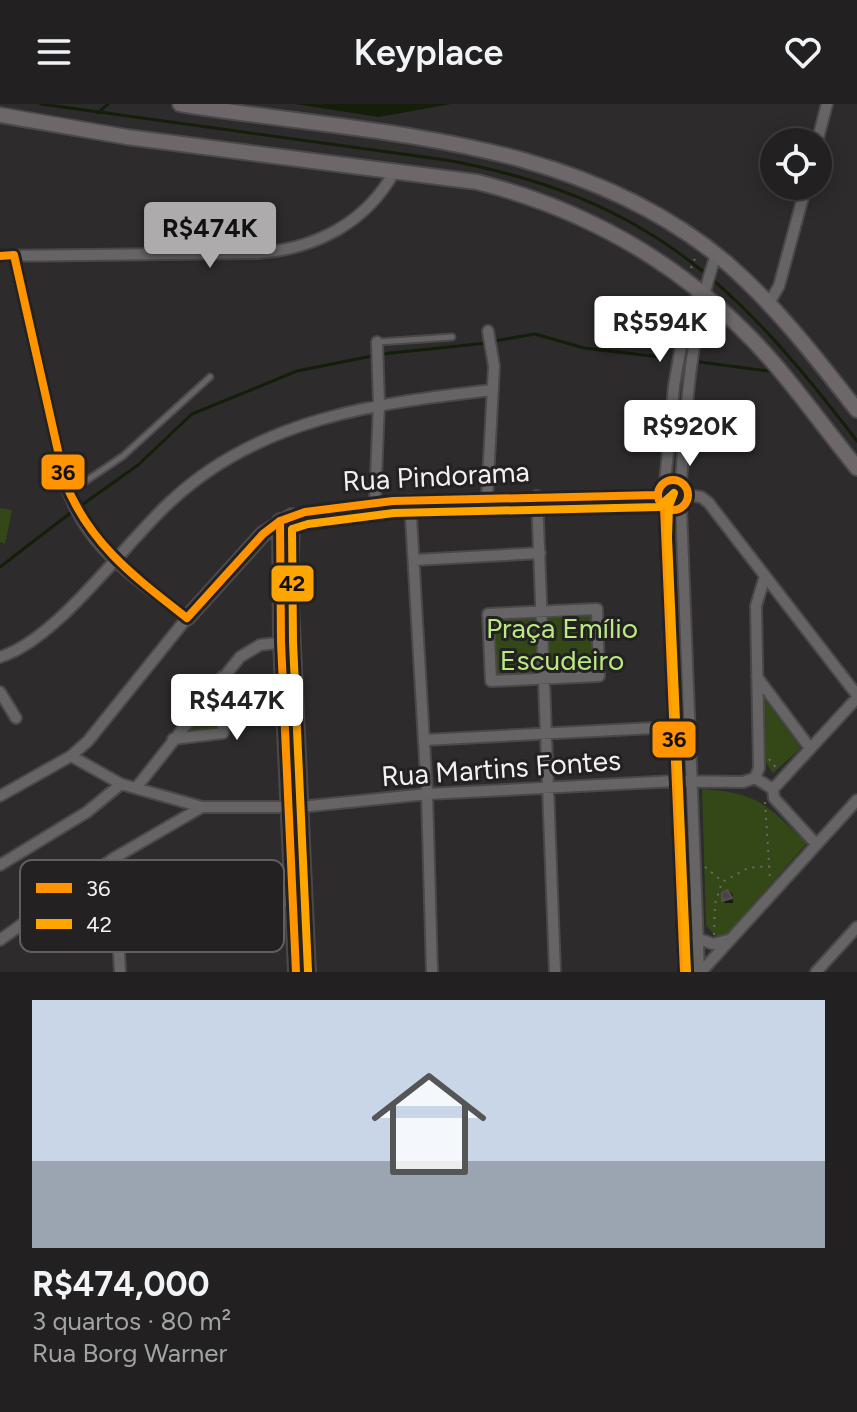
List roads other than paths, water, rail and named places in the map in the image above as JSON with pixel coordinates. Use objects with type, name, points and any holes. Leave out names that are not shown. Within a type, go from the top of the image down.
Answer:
[{"type":"main road","points":[[180,104],[439,139],[525,158],[575,175],[642,206],[769,303],[857,410]]},
{"type":"main road","points":[[0,115],[127,137],[477,182],[548,203],[633,244],[704,288],[779,369],[857,468]]},
{"type":"main road","points":[[187,618],[246,551],[286,518]]},
{"type":"main road","points":[[286,518],[287,642],[294,808],[308,972]]},
{"type":"main road","points":[[294,808],[296,972]]},
{"type":"street","points":[[821,128],[827,104]]},
{"type":"street","points":[[372,169],[377,180],[376,199]]},
{"type":"street","points":[[0,256],[269,252],[305,244],[351,222],[376,199],[394,172]]},
{"type":"street","points":[[769,303],[779,286],[802,200]]},
{"type":"street","points":[[0,796],[71,756],[103,723],[187,618],[114,560],[92,539],[78,518],[70,498],[14,255]]},
{"type":"street","points":[[688,495],[681,482],[690,377],[704,288],[714,261]]},
{"type":"street","points":[[684,972],[664,507],[658,495],[665,483],[674,386],[688,306],[704,288]]},
{"type":"street","points":[[487,498],[493,390],[490,333]]},
{"type":"street","points":[[375,503],[379,403],[377,345]]},
{"type":"street","points":[[0,657],[32,640],[169,502],[198,477],[245,449],[305,424],[379,403],[493,390]]},
{"type":"street","points":[[665,483],[681,482]]},
{"type":"street","name":"Rua Pindorama","points":[[286,518],[410,500],[658,495]]},
{"type":"street","points":[[688,495],[681,508],[700,972]]},
{"type":"street","points":[[688,495],[705,498],[857,696],[773,789]]},
{"type":"street","points":[[537,496],[555,972]]},
{"type":"street","points":[[410,500],[427,794],[432,972]]},
{"type":"street","points":[[664,507],[681,508]]},
{"type":"street","points":[[414,560],[540,553]]},
{"type":"street","points":[[765,576],[756,606],[759,768],[755,778],[773,789],[775,800],[816,844]]},
{"type":"street","points":[[597,609],[601,673],[545,679],[491,681],[487,615],[597,609]]},
{"type":"street","points":[[136,788],[222,677],[249,649],[287,642]]},
{"type":"street","points":[[670,644],[685,643]]},
{"type":"street","points":[[173,739],[223,733],[222,677]]},
{"type":"street","points":[[757,677],[810,748]]},
{"type":"street","points":[[0,692],[16,718]]},
{"type":"street","points":[[758,692],[771,696]]},
{"type":"street","points":[[424,740],[673,727]]},
{"type":"street","name":"Rua Martins Fontes","points":[[71,756],[121,784],[202,807],[294,808],[427,794],[675,781],[743,782],[755,778]]},
{"type":"street","points":[[0,865],[87,812],[121,784]]},
{"type":"street","points":[[700,972],[857,800]]},
{"type":"street","points":[[111,860],[202,807]]},
{"type":"street","points":[[678,850],[693,852]]},
{"type":"street","points":[[284,902],[293,901]]},
{"type":"street","points":[[0,940],[20,926]]},
{"type":"street","points":[[816,972],[857,927]]},
{"type":"street","points":[[697,938],[713,944],[730,939]]},
{"type":"street","points":[[119,952],[120,972]]},
{"type":"lane","points":[[377,345],[452,337]]},
{"type":"lane","points":[[70,498],[123,456],[210,377]]},
{"type":"waterway","points":[[41,104],[446,160],[517,176],[578,197],[633,224],[682,255],[727,292],[813,385],[857,441]]},
{"type":"waterway","points":[[98,113],[108,104]]},
{"type":"waterway","points":[[494,341],[535,334],[584,348],[660,357]]},
{"type":"waterway","points":[[79,507],[138,465],[192,414],[297,371],[382,354],[487,343]]},
{"type":"waterway","points":[[700,362],[768,371]]},
{"type":"waterway","points":[[0,567],[73,511]]},
{"type":"park label","name":"Praça Emílio Escudeiro","points":[[562,644]]}]
